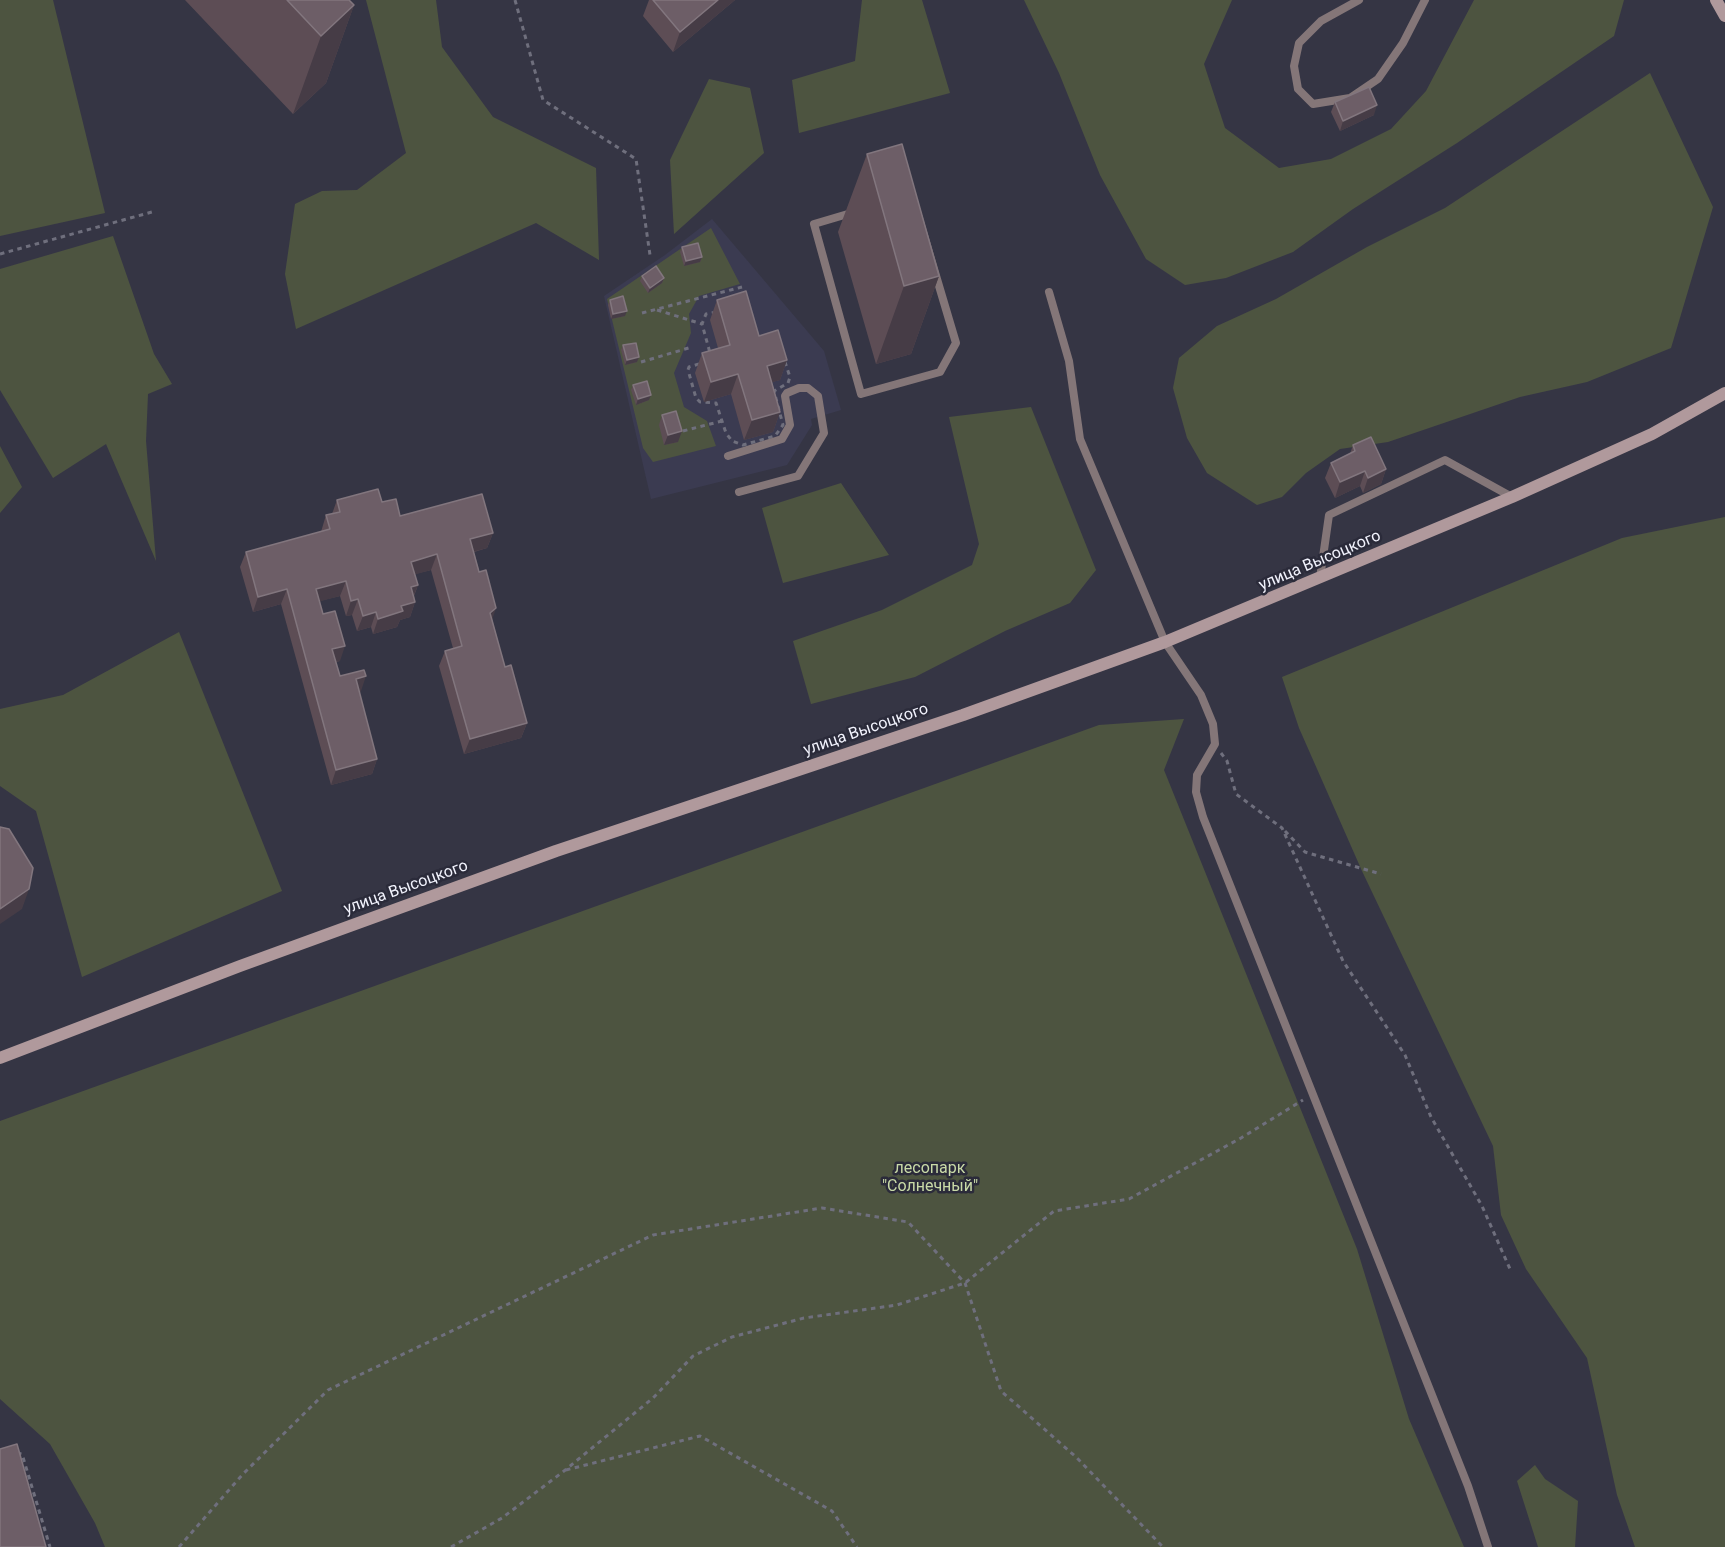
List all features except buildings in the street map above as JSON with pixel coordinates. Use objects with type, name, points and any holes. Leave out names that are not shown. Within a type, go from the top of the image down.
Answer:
[{"type":"main road","points":[[1716,0],[1725,16]]},
{"type":"main road","name":"улица Высоцкого","points":[[0,1058],[556,851],[1042,688],[1165,642],[1320,580],[1512,497],[1652,434],[1725,393]]},
{"type":"lane","points":[[1359,0],[1321,21],[1299,43],[1294,66],[1296,78],[1299,89],[1313,105],[1350,98],[1378,79],[1403,43],[1425,0]]},
{"type":"lane","points":[[912,195],[949,318],[956,343],[940,372],[861,394],[814,224],[912,195]]},
{"type":"lane","points":[[1049,292],[1069,361],[1080,440],[1165,642],[1201,695],[1213,724],[1215,744],[1197,775],[1197,792],[1203,817],[1315,1093],[1468,1486],[1488,1547]]},
{"type":"lane","points":[[728,456],[782,439],[790,425],[785,396],[787,393],[800,388],[808,388],[818,396],[824,433],[798,476],[739,492]]},
{"type":"lane","points":[[1320,580],[1329,515],[1445,460],[1512,497]]},
{"type":"path","points":[[515,0],[543,100],[636,159],[650,255]]},
{"type":"path","points":[[0,254],[152,213]]},
{"type":"path","points":[[642,313],[742,287]]},
{"type":"path","points":[[737,308],[749,315],[755,339],[779,345],[790,377],[788,383],[774,391],[783,425],[775,436],[743,444],[732,441],[726,433],[723,420],[716,403],[700,402],[696,398],[688,370],[712,360],[702,324],[706,314],[737,308]]},
{"type":"path","points":[[655,310],[702,324]]},
{"type":"path","points":[[641,362],[692,348]]},
{"type":"path","points":[[683,431],[723,420]]},
{"type":"path","points":[[1215,744],[1227,761],[1236,794],[1282,828],[1305,852],[1382,874]]},
{"type":"path","points":[[1282,828],[1343,961],[1405,1055],[1431,1118],[1482,1206],[1510,1269]]},
{"type":"path","points":[[451,1547],[502,1518],[564,1471],[653,1398],[693,1356],[732,1337],[804,1318],[897,1305],[965,1283],[1054,1211],[1129,1199],[1241,1138],[1315,1093]]},
{"type":"path","points":[[179,1547],[243,1474],[328,1390],[654,1235],[822,1208],[908,1222],[965,1283],[1000,1391],[1076,1457],[1163,1547]]},
{"type":"path","points":[[564,1471],[700,1436],[832,1511],[857,1547]]},
{"type":"path","points":[[8,1452],[22,1454],[50,1547]]},
{"type":"shaded area","points":[[712,219],[824,351],[841,410],[811,419],[812,425],[787,465],[651,499],[604,296],[665,255]]},
{"type":"green space","points":[[0,0],[53,0],[105,213],[0,236]]},
{"type":"green space","points":[[366,0],[436,0],[442,47],[493,117],[596,168],[599,260],[536,223],[296,329],[285,274],[295,204],[322,191],[357,190],[406,153]]},
{"type":"green space","points":[[862,0],[922,0],[950,93],[799,133],[792,80],[855,61]]},
{"type":"green space","points":[[1024,0],[1232,0],[1204,64],[1225,128],[1279,168],[1331,159],[1391,129],[1426,91],[1474,0],[1624,0],[1614,36],[1457,143],[1353,209],[1293,252],[1226,278],[1185,285],[1146,259],[1100,175],[1059,73]]},
{"type":"green space","points":[[1650,73],[1713,207],[1671,348],[1587,382],[1520,397],[1388,442],[1340,449],[1306,473],[1282,497],[1257,505],[1207,473],[1187,438],[1173,388],[1179,358],[1217,326],[1276,299],[1367,247],[1445,208]]},
{"type":"green space","points":[[709,79],[750,88],[764,153],[674,234],[670,160]]},
{"type":"green space","points":[[711,228],[740,284],[699,296],[689,314],[691,333],[674,373],[684,407],[707,421],[716,446],[653,462],[643,448],[607,299]]},
{"type":"green space","points":[[113,236],[154,354],[172,384],[148,394],[146,441],[156,561],[106,444],[53,478],[0,390],[0,269]]},
{"type":"green space","points":[[1031,407],[1096,570],[1070,603],[1005,631],[915,677],[811,704],[793,641],[882,610],[972,565],[979,544],[949,417]]},
{"type":"green space","points":[[0,446],[22,487],[0,513]]},
{"type":"green space","points":[[841,483],[889,555],[783,583],[762,508]]},
{"type":"green space","points":[[1725,517],[1725,1547],[1635,1547],[1617,1495],[1587,1358],[1526,1269],[1501,1215],[1493,1146],[1362,871],[1299,728],[1282,677],[1622,538]]},
{"type":"green space","points":[[179,632],[282,891],[82,977],[36,811],[0,786],[0,709],[63,695]]},
{"type":"green space","name":"лесопарк \"Солнечный\"","points":[[1184,719],[1164,770],[1357,1249],[1409,1419],[1464,1547],[105,1547],[95,1523],[50,1444],[0,1399],[0,1121],[1099,725]]},
{"type":"green space","points":[[1535,1465],[1545,1479],[1578,1501],[1575,1547],[1538,1547],[1517,1481]]}]
